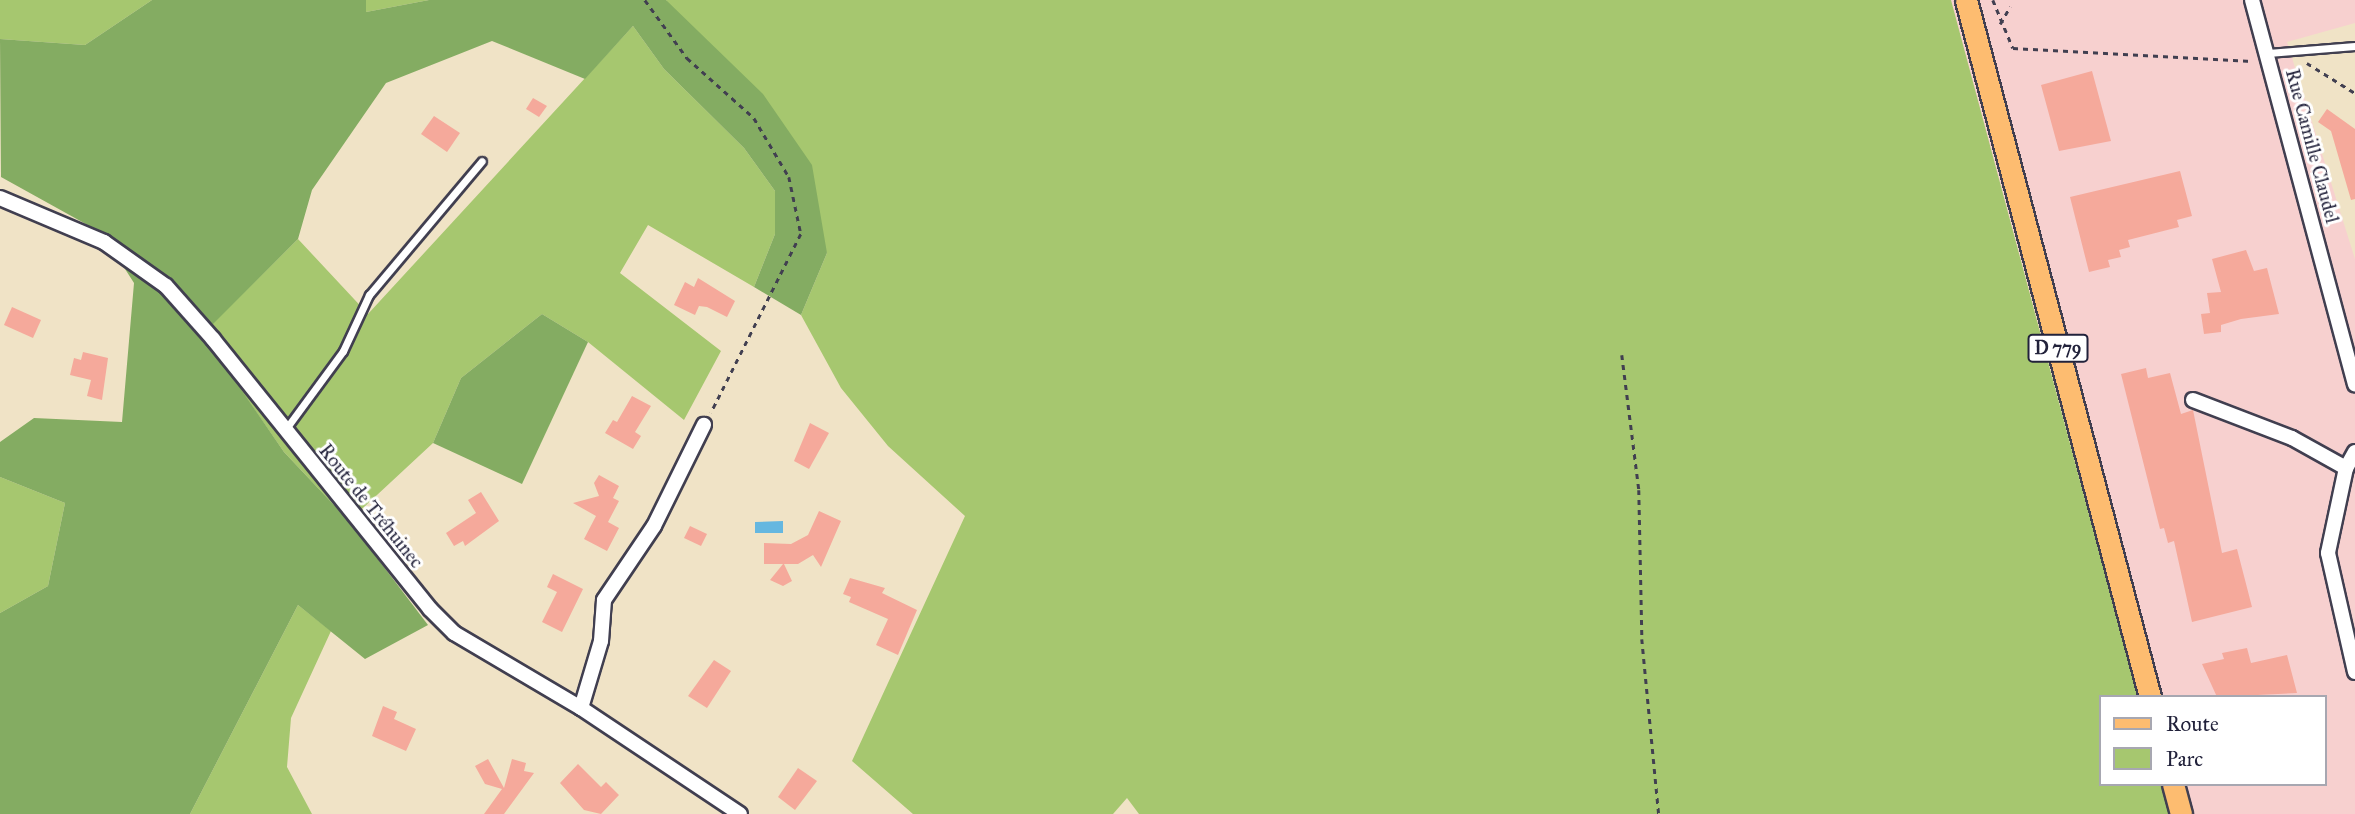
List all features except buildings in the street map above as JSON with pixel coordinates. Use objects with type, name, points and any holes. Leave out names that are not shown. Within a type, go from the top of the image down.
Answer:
[{"type":"main road","name":"D 779","points":[[1966,0],[2149,695]]},
{"type":"main road","points":[[2174,786],[2181,814]]},
{"type":"street","name":"Rue Camille Claudel","points":[[2255,3],[2355,384]]},
{"type":"street","name":"Route de Tréhuinec","points":[[0,198],[104,242],[166,286],[446,625],[581,708],[740,814]]},
{"type":"street","points":[[2193,400],[2292,438],[2346,468]]},
{"type":"street","points":[[581,708],[601,641],[604,600],[654,526],[704,425]]},
{"type":"street","points":[[2355,452],[2346,468],[2328,552],[2355,672]]},
{"type":"lane","points":[[2269,57],[2355,46]]},
{"type":"lane","points":[[285,430],[343,351],[369,295],[482,161]]},
{"type":"path","points":[[645,0],[687,58],[754,118],[789,177],[801,234],[756,331],[704,425]]},
{"type":"path","points":[[1993,0],[2000,24],[2013,48],[2269,57]]},
{"type":"path","points":[[2000,24],[2010,7]]},
{"type":"path","points":[[2305,62],[2355,93]]},
{"type":"path","points":[[1622,355],[1639,490],[1642,639],[1658,814]]},
{"type":"shaded area","points":[[1951,0],[2355,0],[2355,23],[2287,42],[2355,259],[2355,814],[2169,814],[2162,786],[2327,786],[2327,695],[2137,695]]},
{"type":"green space","points":[[0,0],[152,0],[85,45],[0,39]]},
{"type":"green space","points":[[152,0],[366,0],[366,12],[429,0],[666,0],[763,94],[812,165],[827,253],[801,315],[754,287],[775,234],[775,191],[744,148],[664,69],[633,26],[585,79],[492,41],[386,83],[312,190],[298,239],[203,334],[284,452],[349,521],[428,625],[365,659],[298,605],[190,814],[0,814],[0,613],[48,586],[65,503],[0,477],[0,442],[34,418],[122,422],[134,283],[102,233],[1,177],[0,39],[85,45]]},
{"type":"green space","points":[[366,0],[429,0],[366,12]]},
{"type":"green space","points":[[666,0],[1951,0],[2137,695],[2100,695],[2100,786],[2162,786],[2169,814],[1139,814],[1127,798],[1113,814],[913,814],[852,761],[965,516],[888,446],[841,388],[801,315],[827,253]]},
{"type":"green space","points":[[633,26],[664,69],[744,148],[775,191],[775,234],[754,287],[648,225],[620,273],[721,351],[684,420],[588,342],[542,314],[461,378],[433,443],[349,521],[284,452],[202,334],[298,239],[368,314]]},
{"type":"green space","points":[[542,314],[588,342],[522,484],[433,443],[461,378]]},
{"type":"green space","points":[[0,477],[65,503],[48,586],[0,613]]},
{"type":"green space","points":[[298,605],[331,631],[291,718],[287,767],[312,814],[190,814]]},
{"type":"water","points":[[783,521],[783,533],[755,533],[755,522]]}]
